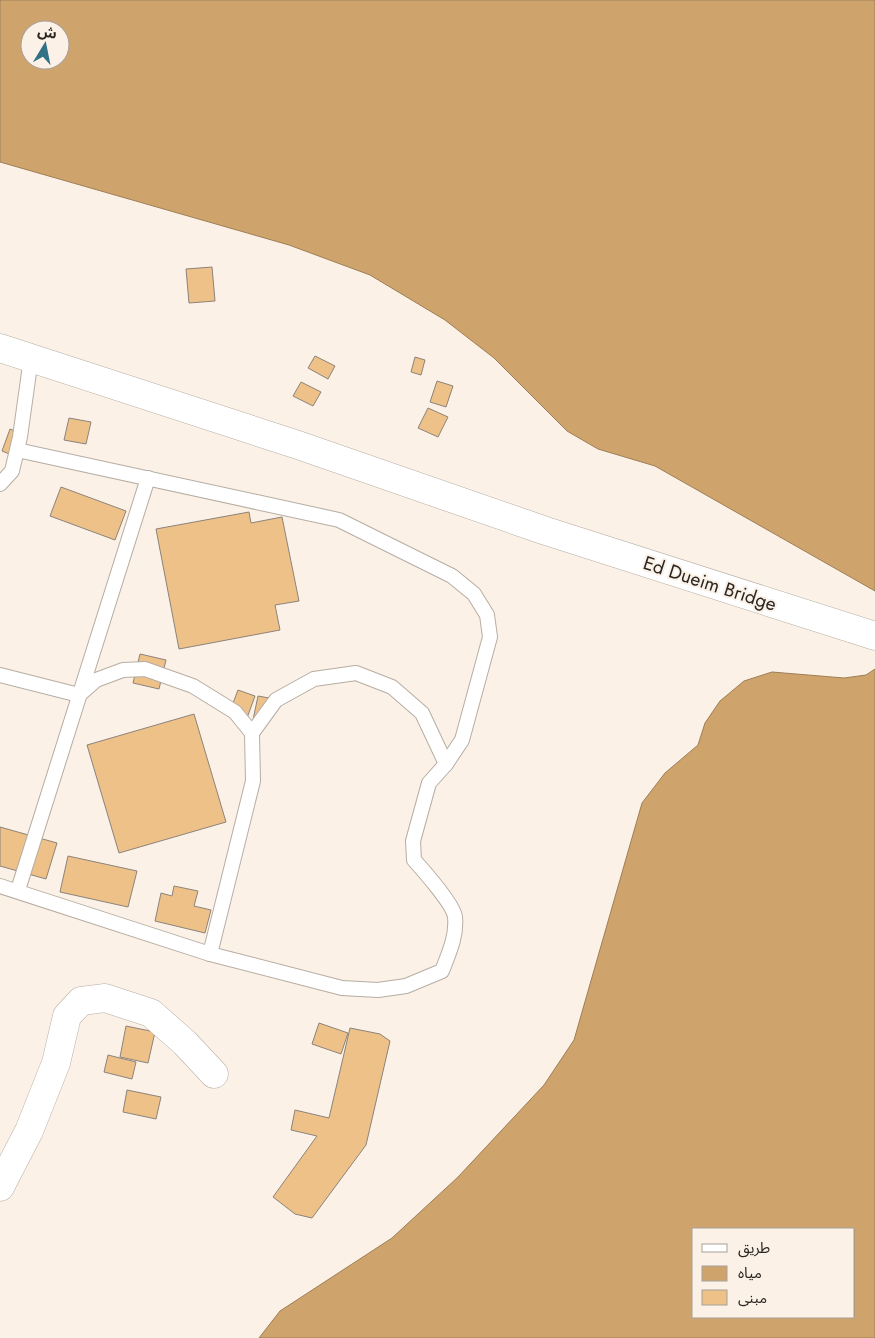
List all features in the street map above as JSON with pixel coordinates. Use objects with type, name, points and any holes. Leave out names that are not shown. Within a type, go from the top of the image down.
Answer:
[{"type":"main road","name":"Ed Dueim Bridge","points":[[0,348],[298,445],[546,530],[875,636]]},
{"type":"main road","points":[[0,1187],[29,1131],[56,1063],[67,1016],[82,1001],[105,998],[150,1013],[185,1043],[214,1074]]},
{"type":"lane","points":[[0,484],[12,470],[32,358]]},
{"type":"lane","points":[[0,886],[18,890],[210,954],[342,988],[378,990],[406,986],[442,970],[454,941],[455,916],[430,876],[414,860],[413,841],[429,783],[446,764],[462,740],[490,637],[487,616],[474,594],[452,576],[339,520],[17,450]]},
{"type":"lane","points":[[18,890],[148,478]]},
{"type":"lane","points":[[79,695],[96,680],[123,670],[145,669],[193,686],[235,712],[252,733]]},
{"type":"lane","points":[[210,954],[252,781],[252,733],[276,700],[314,679],[356,673],[392,687],[422,713],[446,764]]},
{"type":"lane","points":[[0,675],[79,695]]},
{"type":"water","points":[[0,0],[875,0],[875,591],[655,466],[598,449],[567,431],[494,358],[445,320],[370,275],[289,245],[0,162]]},
{"type":"water","points":[[875,669],[875,1338],[259,1338],[280,1311],[392,1238],[458,1177],[544,1085],[574,1040],[642,803],[665,773],[698,745],[705,723],[720,701],[744,681],[772,672],[844,678],[866,675]]},
{"type":"building","points":[[212,267],[215,301],[189,303],[186,269]]},
{"type":"building","points":[[315,356],[335,366],[328,379],[308,368]]},
{"type":"building","points":[[415,357],[425,360],[421,375],[411,372]]},
{"type":"building","points":[[437,381],[453,386],[446,407],[430,402]]},
{"type":"building","points":[[301,382],[321,392],[313,406],[293,396]]},
{"type":"building","points":[[428,408],[448,417],[438,437],[418,428]]},
{"type":"building","points":[[69,418],[91,422],[86,444],[64,440]]},
{"type":"building","points":[[10,429],[20,433],[12,455],[2,451]]},
{"type":"building","points":[[61,487],[126,511],[115,540],[50,516]]},
{"type":"building","points":[[249,512],[251,523],[282,517],[299,601],[275,605],[280,630],[179,649],[156,529]]},
{"type":"building","points":[[140,654],[166,660],[159,689],[133,683]]},
{"type":"building","points":[[238,690],[255,696],[247,718],[230,711]]},
{"type":"building","points":[[258,696],[269,698],[264,722],[253,720]]},
{"type":"building","points":[[194,714],[226,822],[119,853],[87,745]]},
{"type":"building","points":[[0,827],[57,843],[46,879],[0,866]]},
{"type":"building","points":[[68,856],[137,871],[128,907],[60,892]]},
{"type":"building","points":[[174,886],[198,891],[194,906],[211,910],[205,933],[155,921],[161,893],[172,896]]},
{"type":"building","points":[[319,1023],[348,1033],[341,1054],[312,1044]]},
{"type":"building","points":[[126,1026],[155,1032],[148,1063],[120,1057]]},
{"type":"building","points":[[350,1028],[380,1034],[390,1041],[366,1145],[312,1218],[295,1214],[273,1197],[317,1136],[291,1130],[295,1110],[329,1118]]},
{"type":"building","points":[[108,1055],[136,1062],[132,1079],[104,1072]]},
{"type":"building","points":[[127,1090],[161,1097],[156,1119],[123,1112]]}]
